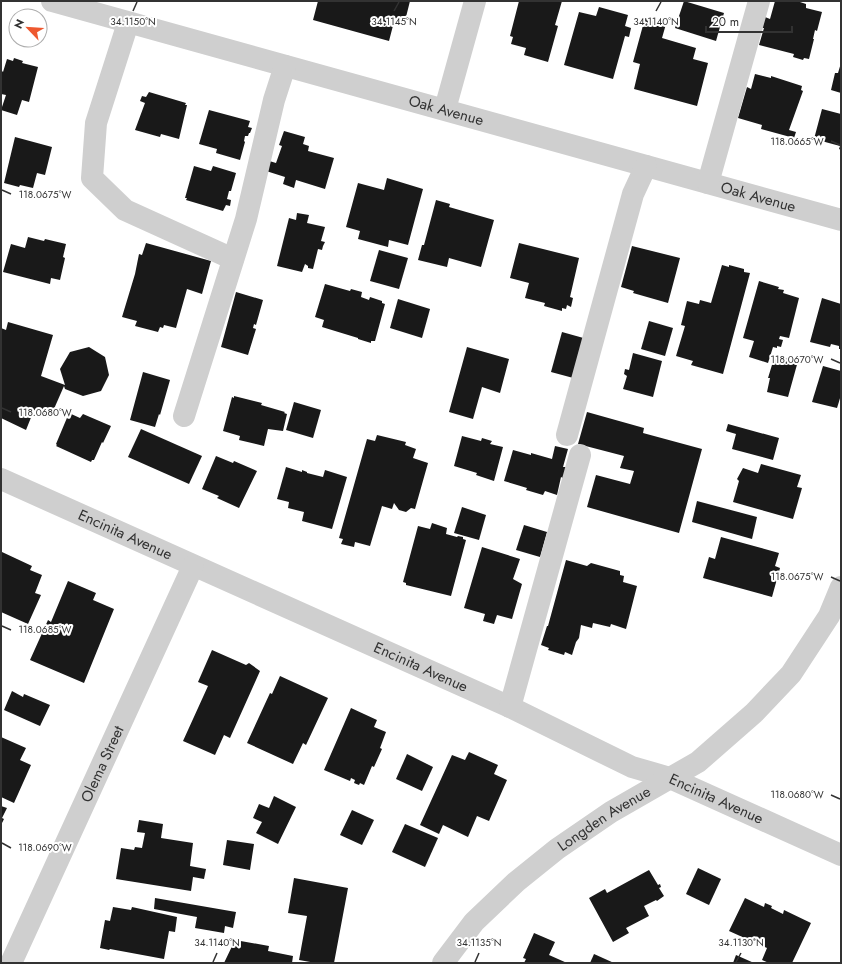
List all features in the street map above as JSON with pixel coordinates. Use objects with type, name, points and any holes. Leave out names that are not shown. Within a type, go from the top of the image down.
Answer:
[{"type":"street","name":"Oak Avenue","points":[[52,1],[841,220]]},
{"type":"street","points":[[445,109],[475,1]]},
{"type":"street","points":[[708,183],[759,1]]},
{"type":"street","points":[[128,23],[96,123],[92,178],[125,210],[233,259]]},
{"type":"street","points":[[184,416],[246,219],[274,100],[285,66]]},
{"type":"street","points":[[567,435],[633,194],[646,166]]},
{"type":"street","points":[[510,707],[580,455]]},
{"type":"street","name":"Encinita Avenue","points":[[1,479],[510,707],[632,766],[670,778],[841,855]]},
{"type":"street","name":"Olema Street","points":[[11,963],[194,566]]},
{"type":"street","name":"Longden Avenue","points":[[442,963],[474,922],[516,882],[557,849],[611,812],[698,762],[754,713],[791,674],[829,616],[841,587]]},
{"type":"building","points":[[318,1],[410,1],[405,21],[395,18],[389,41],[313,20]]},
{"type":"building","points":[[519,1],[562,1],[555,25],[558,26],[548,62],[524,55],[526,48],[511,44],[513,37],[510,36]]},
{"type":"building","points":[[684,1],[724,13],[716,41],[675,28]]},
{"type":"building","points":[[775,1],[797,1],[806,4],[806,8],[822,12],[817,31],[815,30],[809,59],[804,58],[803,60],[793,57],[794,54],[759,45],[764,28],[762,28],[765,17],[770,19]]},
{"type":"building","points":[[599,7],[628,15],[625,26],[631,28],[629,37],[625,36],[613,79],[564,65],[579,12],[596,16]]},
{"type":"building","points":[[645,18],[666,24],[662,38],[696,48],[693,59],[708,63],[697,106],[634,89],[640,64],[633,62]]},
{"type":"building","points":[[14,58],[23,61],[22,63],[38,67],[29,102],[22,100],[17,115],[1,110],[6,95],[1,94],[2,71],[3,72],[7,59],[13,61]]},
{"type":"building","points":[[841,63],[841,93],[831,90],[835,73],[838,73]]},
{"type":"building","points":[[755,74],[771,78],[771,76],[802,86],[801,90],[803,91],[789,130],[796,132],[794,138],[761,129],[762,125],[738,118],[747,87],[751,89]]},
{"type":"building","points":[[149,92],[186,103],[185,105],[187,105],[179,139],[161,134],[160,137],[135,130],[145,103],[140,101],[142,96],[146,97]]},
{"type":"building","points":[[822,109],[841,114],[841,150],[839,149],[840,146],[814,139]]},
{"type":"building","points":[[209,110],[250,121],[248,127],[252,128],[248,136],[245,136],[245,142],[240,160],[216,153],[217,149],[199,144]]},
{"type":"building","points":[[284,131],[305,137],[303,144],[309,146],[308,151],[334,158],[325,189],[296,180],[294,188],[283,184],[285,177],[263,170],[266,160],[276,163],[282,146],[279,145]]},
{"type":"building","points":[[15,137],[52,147],[45,175],[37,173],[33,188],[20,185],[19,187],[4,183]]},
{"type":"building","points":[[194,166],[211,171],[213,166],[236,173],[227,199],[231,200],[230,206],[226,205],[223,211],[186,200],[187,198],[185,198]]},
{"type":"building","points":[[387,178],[423,189],[408,245],[389,240],[388,247],[358,239],[360,231],[346,227],[358,183],[384,190]]},
{"type":"building","points":[[436,200],[450,204],[449,207],[494,220],[481,267],[449,258],[447,267],[418,260],[422,245],[424,245]]},
{"type":"building","points":[[297,213],[309,215],[307,223],[325,227],[321,241],[325,242],[322,250],[318,249],[313,269],[308,268],[305,264],[302,272],[277,266],[289,218],[296,220]]},
{"type":"building","points":[[28,237],[66,244],[63,257],[65,258],[60,280],[51,278],[50,284],[3,272],[11,244],[25,248]]},
{"type":"building","points":[[146,243],[211,261],[202,294],[187,289],[176,328],[164,325],[163,328],[160,327],[158,332],[135,326],[137,321],[122,317],[135,274],[139,254],[142,255]]},
{"type":"building","points":[[519,243],[579,258],[570,297],[573,298],[571,307],[567,305],[566,309],[562,308],[562,311],[544,306],[545,303],[525,298],[529,283],[510,278]]},
{"type":"building","points":[[632,246],[680,258],[668,303],[633,293],[634,291],[621,287]]},
{"type":"building","points":[[379,250],[408,258],[399,289],[370,281]]},
{"type":"building","points":[[722,265],[729,267],[729,265],[744,269],[744,272],[750,273],[723,374],[691,365],[693,361],[676,356],[685,326],[681,325],[687,301],[699,304],[700,300],[711,303]]},
{"type":"building","points":[[759,281],[779,287],[778,289],[784,290],[783,293],[799,298],[789,338],[780,336],[779,339],[783,340],[781,347],[773,347],[768,363],[749,357],[754,341],[743,338]]},
{"type":"building","points":[[325,284],[350,291],[351,289],[362,292],[361,297],[369,300],[370,297],[382,301],[382,303],[385,304],[375,341],[371,341],[371,343],[322,327],[324,320],[315,317]]},
{"type":"building","points":[[236,292],[263,300],[256,325],[254,324],[253,328],[256,329],[248,355],[221,347]]},
{"type":"building","points":[[822,298],[841,304],[841,349],[839,349],[839,346],[831,344],[830,347],[810,342]]},
{"type":"building","points":[[398,299],[430,309],[422,338],[390,328]]},
{"type":"building","points":[[649,321],[673,328],[665,356],[641,349]]},
{"type":"building","points":[[8,322],[53,335],[41,376],[65,385],[60,369],[70,352],[89,347],[105,357],[109,375],[101,391],[83,396],[65,389],[64,386],[50,418],[34,410],[26,430],[1,418],[1,328],[6,330]]},
{"type":"building","points":[[562,332],[587,339],[577,379],[551,372]]},
{"type":"building","points":[[467,347],[509,359],[500,393],[482,387],[473,419],[449,412]]},
{"type":"building","points":[[633,353],[662,361],[653,397],[623,389],[627,376],[624,374],[625,369],[629,370]]},
{"type":"building","points":[[775,355],[798,361],[788,397],[767,392],[770,378],[768,378]]},
{"type":"building","points":[[823,366],[841,371],[841,395],[837,408],[812,402]]},
{"type":"building","points":[[143,372],[170,380],[155,427],[130,420]]},
{"type":"building","points":[[234,396],[262,403],[261,405],[285,412],[284,413],[287,414],[283,431],[268,429],[264,446],[239,440],[240,436],[223,431],[232,397],[234,398]]},
{"type":"building","points":[[294,402],[321,410],[313,438],[286,430]]},
{"type":"building","points":[[587,412],[644,428],[643,433],[702,449],[679,533],[587,507],[596,475],[630,484],[634,471],[620,468],[624,456],[578,444]]},
{"type":"building","points":[[69,413],[80,418],[83,414],[111,426],[94,460],[91,462],[56,446]]},
{"type":"building","points":[[728,424],[779,438],[773,460],[732,449],[736,434],[726,431]]},
{"type":"building","points":[[141,429],[202,456],[189,484],[128,457]]},
{"type":"building","points":[[377,435],[406,442],[405,445],[416,449],[413,458],[428,463],[415,509],[411,508],[406,512],[399,510],[394,503],[392,509],[382,506],[370,546],[355,542],[354,547],[341,544],[343,539],[339,538],[367,439],[375,441]]},
{"type":"building","points":[[462,436],[481,441],[482,438],[492,441],[490,444],[503,447],[494,481],[476,475],[477,473],[454,466]]},
{"type":"building","points":[[555,446],[568,449],[563,467],[567,467],[563,478],[561,477],[557,495],[545,491],[543,495],[504,481],[513,450],[552,459]]},
{"type":"building","points":[[216,456],[233,463],[234,461],[257,471],[239,508],[217,498],[219,496],[202,489]]},
{"type":"building","points":[[761,464],[801,475],[797,487],[802,488],[793,519],[733,502],[739,481],[737,479],[743,468],[758,473]]},
{"type":"building","points":[[286,467],[302,472],[302,470],[307,473],[323,477],[325,470],[347,477],[332,529],[302,521],[304,512],[288,508],[289,502],[277,499]]},
{"type":"building","points":[[697,501],[757,517],[752,539],[692,522]]},
{"type":"building","points":[[462,507],[486,515],[479,540],[454,533]]},
{"type":"building","points":[[432,523],[447,528],[446,534],[463,537],[463,539],[466,540],[451,596],[406,585],[406,583],[403,582],[418,526],[430,529]]},
{"type":"building","points":[[524,525],[547,532],[540,557],[516,550]]},
{"type":"building","points":[[721,537],[779,553],[775,566],[780,568],[772,597],[703,578],[709,557],[715,559]]},
{"type":"building","points":[[482,547],[520,559],[513,579],[522,584],[512,619],[497,615],[494,624],[483,621],[485,614],[464,608]]},
{"type":"building","points":[[2,552],[32,566],[30,570],[42,575],[35,593],[41,595],[28,624],[1,612]]},
{"type":"building","points":[[566,560],[587,566],[591,563],[620,571],[620,575],[624,576],[623,582],[637,586],[626,629],[611,624],[610,627],[593,623],[592,628],[581,625],[579,638],[576,642],[572,655],[565,652],[564,655],[548,650],[549,648],[541,645],[548,626]]},
{"type":"building","points":[[68,581],[96,593],[93,600],[114,609],[84,683],[30,660],[48,620],[51,622]]},
{"type":"building","points":[[212,650],[246,665],[249,663],[260,671],[230,738],[224,735],[215,755],[183,741],[208,686],[198,682]]},
{"type":"building","points":[[280,676],[328,698],[306,745],[303,743],[293,764],[247,743],[270,693],[272,694]]},
{"type":"building","points":[[12,691],[23,697],[24,694],[50,705],[40,726],[4,710]]},
{"type":"building","points":[[351,708],[377,720],[374,727],[386,732],[380,748],[382,749],[374,767],[372,766],[364,785],[354,783],[355,780],[351,778],[350,781],[324,770]]},
{"type":"building","points":[[1,737],[26,748],[20,760],[31,765],[14,803],[1,797]]},
{"type":"building","points":[[469,752],[498,765],[494,774],[507,780],[489,821],[477,816],[468,837],[443,825],[439,834],[420,825],[452,755],[465,760]]},
{"type":"building","points":[[407,754],[433,767],[422,791],[396,779]]},
{"type":"building","points":[[274,796],[296,807],[278,844],[256,833],[262,822],[253,818],[259,804],[269,808]]},
{"type":"building","points":[[1,806],[7,808],[2,818],[4,819],[1,825]]},
{"type":"building","points":[[352,810],[374,820],[362,845],[340,835]]},
{"type":"building","points":[[139,820],[163,824],[161,838],[193,843],[190,866],[206,869],[204,879],[193,877],[191,891],[116,879],[121,848],[134,850],[135,847],[142,848],[145,833],[137,832]]},
{"type":"building","points":[[405,824],[438,838],[425,867],[392,852]]},
{"type":"building","points":[[227,840],[254,844],[250,870],[223,865]]},
{"type":"building","points":[[698,868],[721,879],[709,905],[686,894]]},
{"type":"building","points":[[649,870],[658,885],[660,884],[661,887],[659,888],[664,896],[657,901],[656,900],[644,906],[649,916],[626,928],[629,933],[613,942],[589,898],[605,889],[607,893]]},
{"type":"building","points":[[294,878],[348,888],[334,963],[316,963],[299,960],[307,916],[288,913]]},
{"type":"building","points":[[155,898],[236,912],[233,928],[225,926],[224,933],[195,928],[197,917],[154,909]]},
{"type":"building","points":[[745,898],[764,907],[765,903],[783,914],[784,910],[811,923],[792,963],[769,963],[762,960],[767,948],[729,931]]},
{"type":"building","points":[[113,907],[131,910],[132,907],[177,917],[175,932],[169,931],[164,959],[100,948],[105,920],[110,921]]},
{"type":"building","points":[[534,933],[555,942],[549,955],[567,963],[524,963],[526,959],[523,958]]},
{"type":"building","points":[[235,940],[269,946],[268,951],[293,956],[292,963],[224,963]]},
{"type":"building","points":[[594,954],[614,963],[590,963]]},
{"type":"building","points":[[736,955],[754,963],[733,963]]}]
